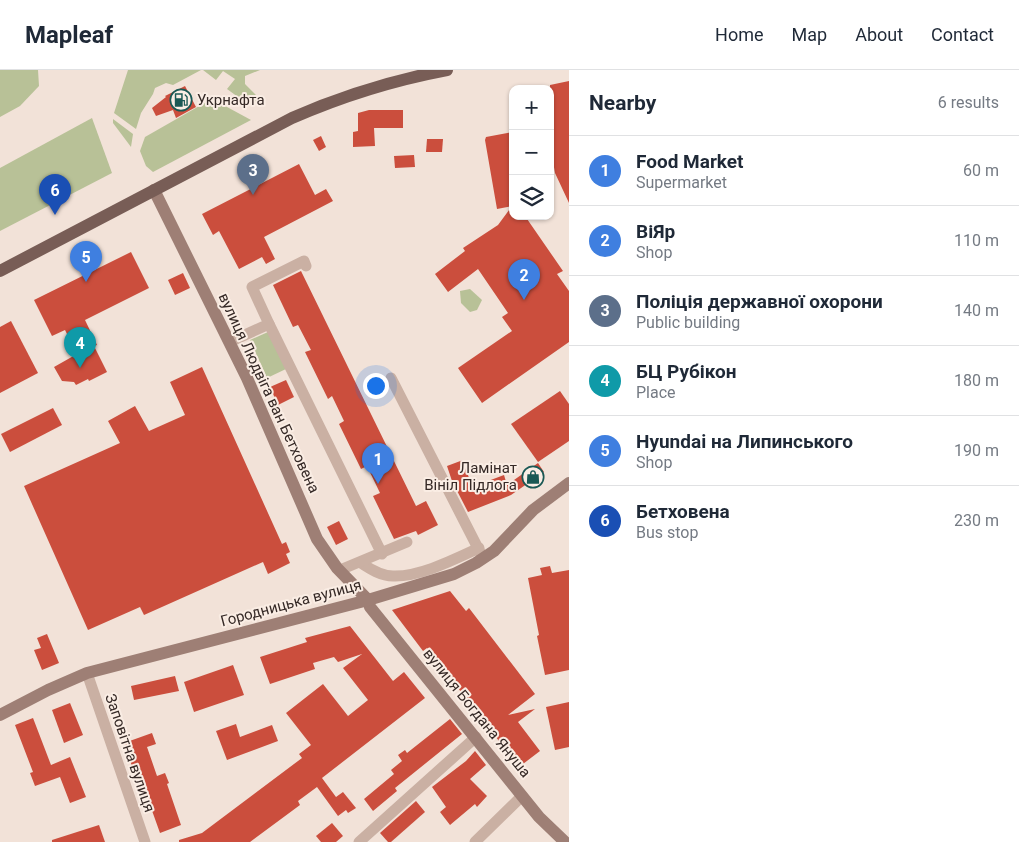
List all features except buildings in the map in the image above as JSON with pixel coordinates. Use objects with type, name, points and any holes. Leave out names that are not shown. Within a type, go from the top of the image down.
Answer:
[{"type":"main road","points":[[0,271],[272,127],[330,102],[405,78],[447,70]]},
{"type":"street","name":"вулиця Людвіга ван Бетховена","points":[[154,190],[247,378],[318,539],[340,570],[368,600]]},
{"type":"street","points":[[252,287],[284,274],[304,261],[306,266]]},
{"type":"street","points":[[264,274],[249,281],[382,554]]},
{"type":"street","points":[[236,339],[269,324]]},
{"type":"street","points":[[361,563],[373,571],[392,576],[412,574],[454,559],[481,553],[391,378]]},
{"type":"street","name":"Городницька вулиця","points":[[0,715],[48,690],[87,674],[368,600],[444,577],[481,553],[500,545],[533,510],[569,483]]},
{"type":"street","points":[[340,570],[361,563],[407,542]]},
{"type":"street","name":"вулиця Богдана Януша","points":[[368,600],[370,606],[539,817],[565,842]]},
{"type":"street","name":"Заповітна вулиця","points":[[87,674],[145,842]]},
{"type":"street","points":[[359,842],[476,737]]},
{"type":"street","points":[[475,842],[522,796]]},
{"type":"green space","points":[[0,70],[38,70],[39,86],[20,106],[0,117]]},
{"type":"green space","points":[[128,70],[201,70],[173,85],[166,83],[155,88],[141,113],[136,129],[114,113]]},
{"type":"green space","points":[[203,70],[260,70],[245,76],[245,84],[260,99],[249,105],[227,89],[235,79],[223,71],[216,80]]},
{"type":"green space","points":[[208,101],[216,101],[251,120],[153,172],[146,166],[140,151],[145,137]]},
{"type":"green space","points":[[92,118],[112,173],[0,231],[0,168]]},
{"type":"green space","points":[[113,119],[133,134],[131,147],[113,123]]},
{"type":"green space","points":[[470,289],[482,300],[477,310],[470,312],[461,303],[460,291]]},
{"type":"green space","points":[[268,332],[286,369],[267,378],[250,340]]},
{"type":"place","name":"Укрнафта","points":[[181,100]]},
{"type":"place","name":"Поліція державної охорони","points":[[253,195]]},
{"type":"place","name":"Бетховена","points":[[55,215]]},
{"type":"place","name":"Hyundai на Липинського","points":[[86,282]]},
{"type":"place","name":"ВіЯр","points":[[524,300]]},
{"type":"place","name":"БЦ Рубікон","points":[[80,368]]},
{"type":"place","name":"Ламінат Вініл Підлога","points":[[533,477]]},
{"type":"place","name":"Food Market","points":[[378,484]]}]
